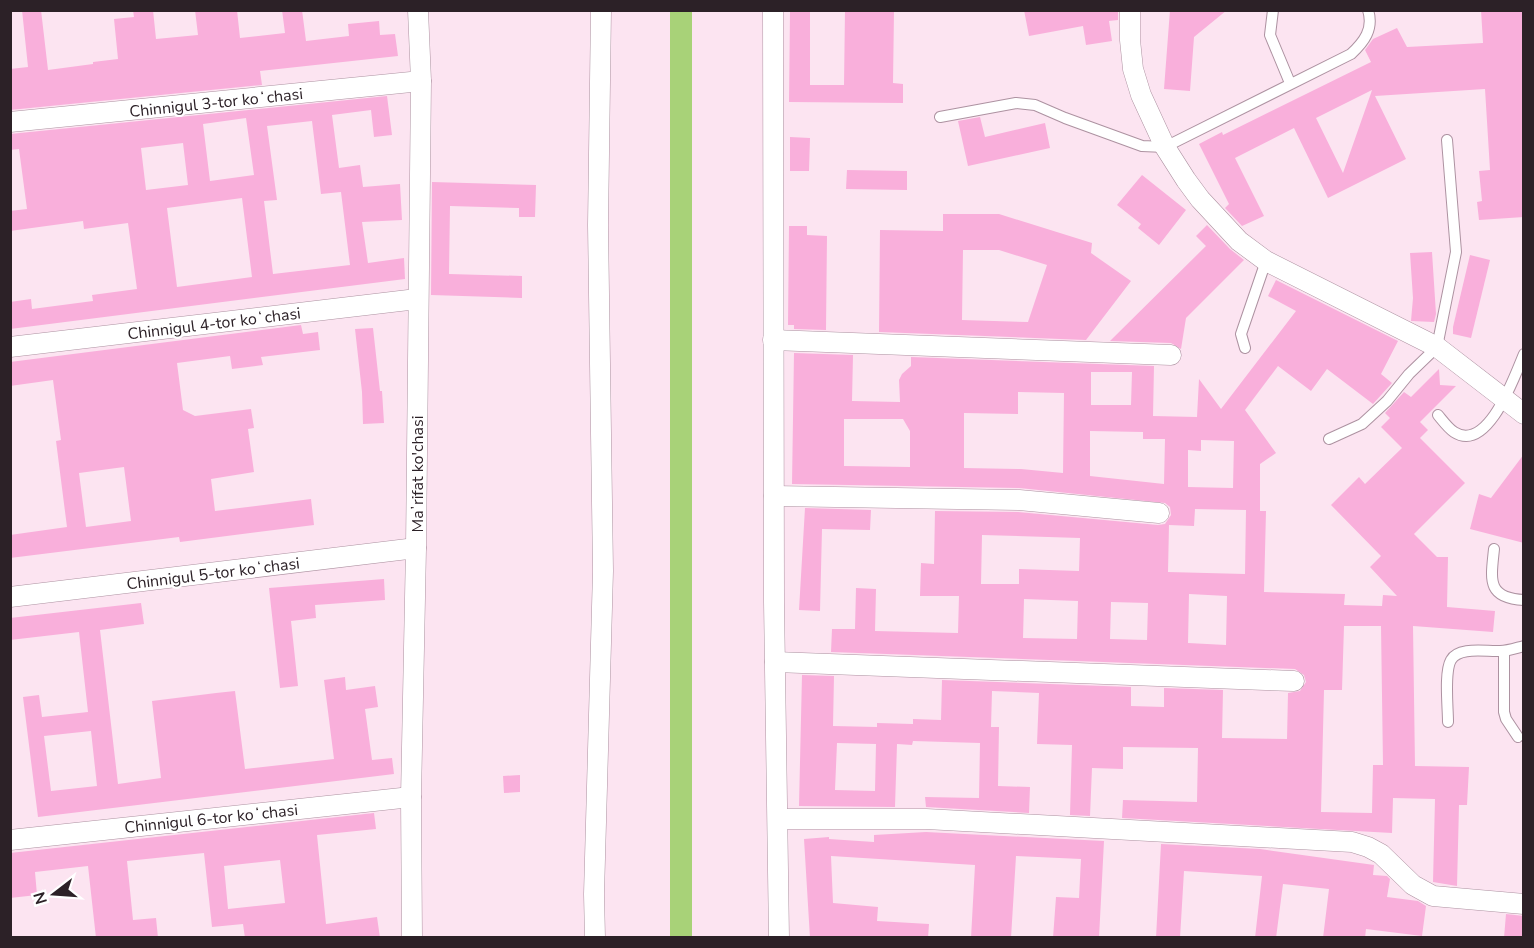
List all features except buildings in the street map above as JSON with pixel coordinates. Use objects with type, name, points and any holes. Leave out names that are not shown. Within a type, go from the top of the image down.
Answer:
[{"type":"street","name":"Maʼrifat ko'chasi","points":[[412,938],[411,796],[421,81],[418,10]]},
{"type":"street","points":[[595,938],[594,894],[603,571],[598,248],[601,10]]},
{"type":"street","points":[[773,10],[775,662],[779,938]]},
{"type":"street","points":[[1130,10],[1133,69],[1141,95],[1166,147],[1200,199],[1239,241],[1266,261],[1437,347],[1524,414]]},
{"type":"street","name":"Chinnigul 3-tor koʻchasi","points":[[10,122],[421,81]]},
{"type":"street","name":"Chinnigul 4-tor koʻchasi","points":[[10,347],[417,299]]},
{"type":"street","points":[[773,340],[1171,355]]},
{"type":"street","points":[[774,496],[1019,500],[1158,513]]},
{"type":"street","name":"Chinnigul 5-tor koʻchasi","points":[[10,597],[416,548]]},
{"type":"street","points":[[775,662],[1294,681]]},
{"type":"street","name":"Chinnigul 6-tor koʻchasi","points":[[10,840],[411,796]]},
{"type":"street","points":[[778,819],[926,819],[1352,842],[1381,854],[1413,885],[1433,896],[1524,904]]},
{"type":"lane","points":[[1274,10],[1270,35],[1290,83]]},
{"type":"lane","points":[[940,117],[1016,103],[1035,105],[1142,146],[1166,147],[1351,54],[1363,43],[1368,32],[1370,16],[1368,10]]},
{"type":"lane","points":[[1329,439],[1362,424],[1387,401],[1409,374],[1437,347],[1456,252],[1447,140]]},
{"type":"lane","points":[[1245,348],[1241,334],[1266,261]]},
{"type":"lane","points":[[1438,415],[1453,432],[1461,435],[1472,435],[1484,429],[1504,399],[1524,354]]},
{"type":"lane","points":[[1494,549],[1491,580],[1494,588],[1502,597],[1524,600]]},
{"type":"lane","points":[[1448,722],[1449,669],[1451,660],[1456,655],[1464,651],[1504,651],[1524,646]]},
{"type":"lane","points":[[1504,651],[1504,712],[1518,737]]},
{"type":"waterway","points":[[681,10],[681,938]]}]
